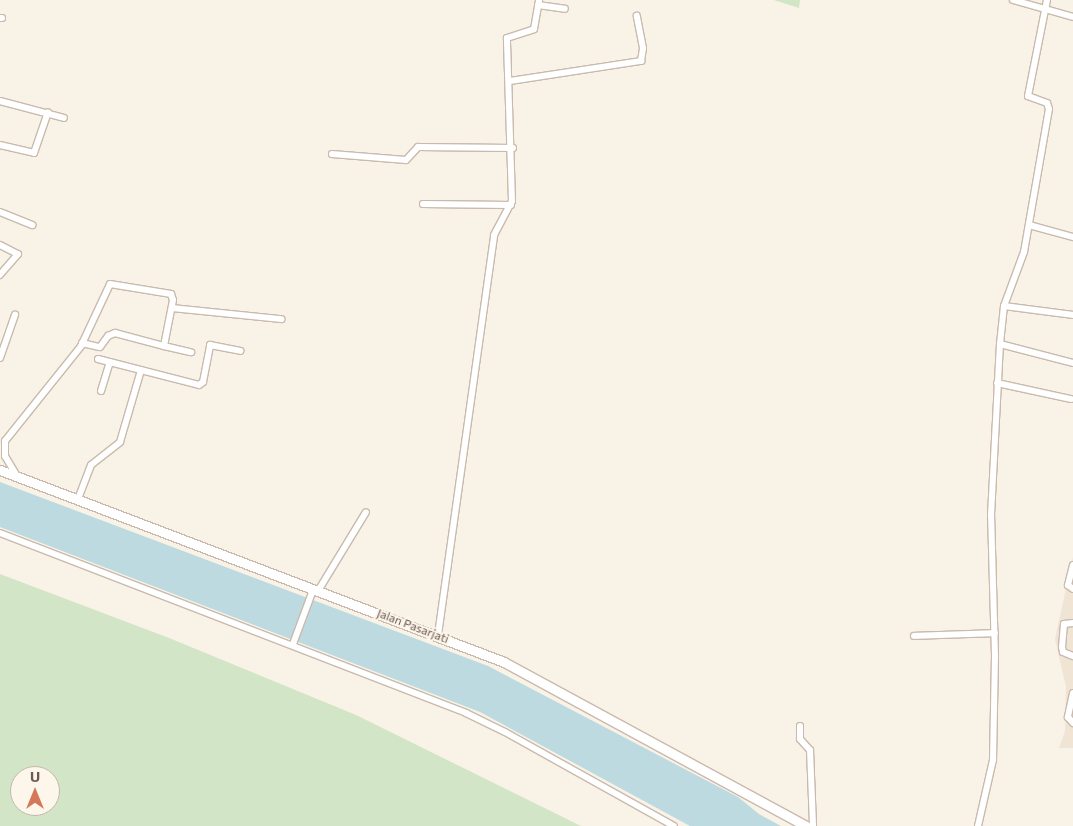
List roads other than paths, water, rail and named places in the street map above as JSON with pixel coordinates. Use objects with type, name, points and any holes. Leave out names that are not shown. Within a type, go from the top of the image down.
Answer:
[{"type":"main road","name":"Jalan Pasarjati","points":[[0,470],[314,593],[438,635],[539,679],[806,826]]},
{"type":"street","points":[[1013,0],[1073,17]]},
{"type":"street","points":[[978,826],[993,760],[995,634],[991,515],[996,383],[1004,306],[1024,252],[1049,109],[1047,102],[1028,96],[1047,0]]},
{"type":"street","points":[[438,635],[494,235],[511,206],[513,148],[507,38],[534,29],[539,2],[564,9]]},
{"type":"street","points":[[510,81],[639,63],[643,58],[643,48],[637,16]]},
{"type":"street","points":[[0,101],[48,112],[64,118]]},
{"type":"street","points":[[0,145],[34,152],[48,112]]},
{"type":"street","points":[[332,154],[406,160],[418,147],[513,148]]},
{"type":"street","points":[[422,204],[511,206]]},
{"type":"street","points":[[0,212],[33,225]]},
{"type":"street","points":[[1029,225],[1073,237]]},
{"type":"street","points":[[0,245],[18,254],[0,275]]},
{"type":"street","points":[[17,476],[5,456],[5,441],[82,343],[110,284],[171,294],[172,308],[164,346]]},
{"type":"street","points":[[1004,306],[1073,315]]},
{"type":"street","points":[[172,308],[281,319]]},
{"type":"street","points":[[0,358],[15,315]]},
{"type":"street","points":[[82,343],[100,347],[108,336],[115,333],[191,352]]},
{"type":"street","points":[[1000,344],[1073,363]]},
{"type":"street","points":[[98,359],[199,385],[203,382],[210,345],[240,351]]},
{"type":"street","points":[[101,391],[110,362]]},
{"type":"street","points":[[78,499],[91,465],[120,442],[141,370]]},
{"type":"street","points":[[996,383],[1071,399]]},
{"type":"street","points":[[293,644],[314,593],[366,512]]},
{"type":"street","points":[[0,533],[208,616],[293,644],[424,696],[505,732],[674,826]]},
{"type":"street","points":[[1073,565],[1068,585],[1073,590]]},
{"type":"street","points":[[1073,623],[1064,624],[1062,647],[1063,652],[1073,656]]},
{"type":"street","points":[[914,636],[995,634]]},
{"type":"street","points":[[1073,693],[1068,717],[1073,723]]},
{"type":"street","points":[[800,726],[800,738],[810,750],[813,826]]},
{"type":"water","points":[[0,482],[488,666],[738,797],[759,814],[781,826],[690,826],[480,712],[0,527]]}]
